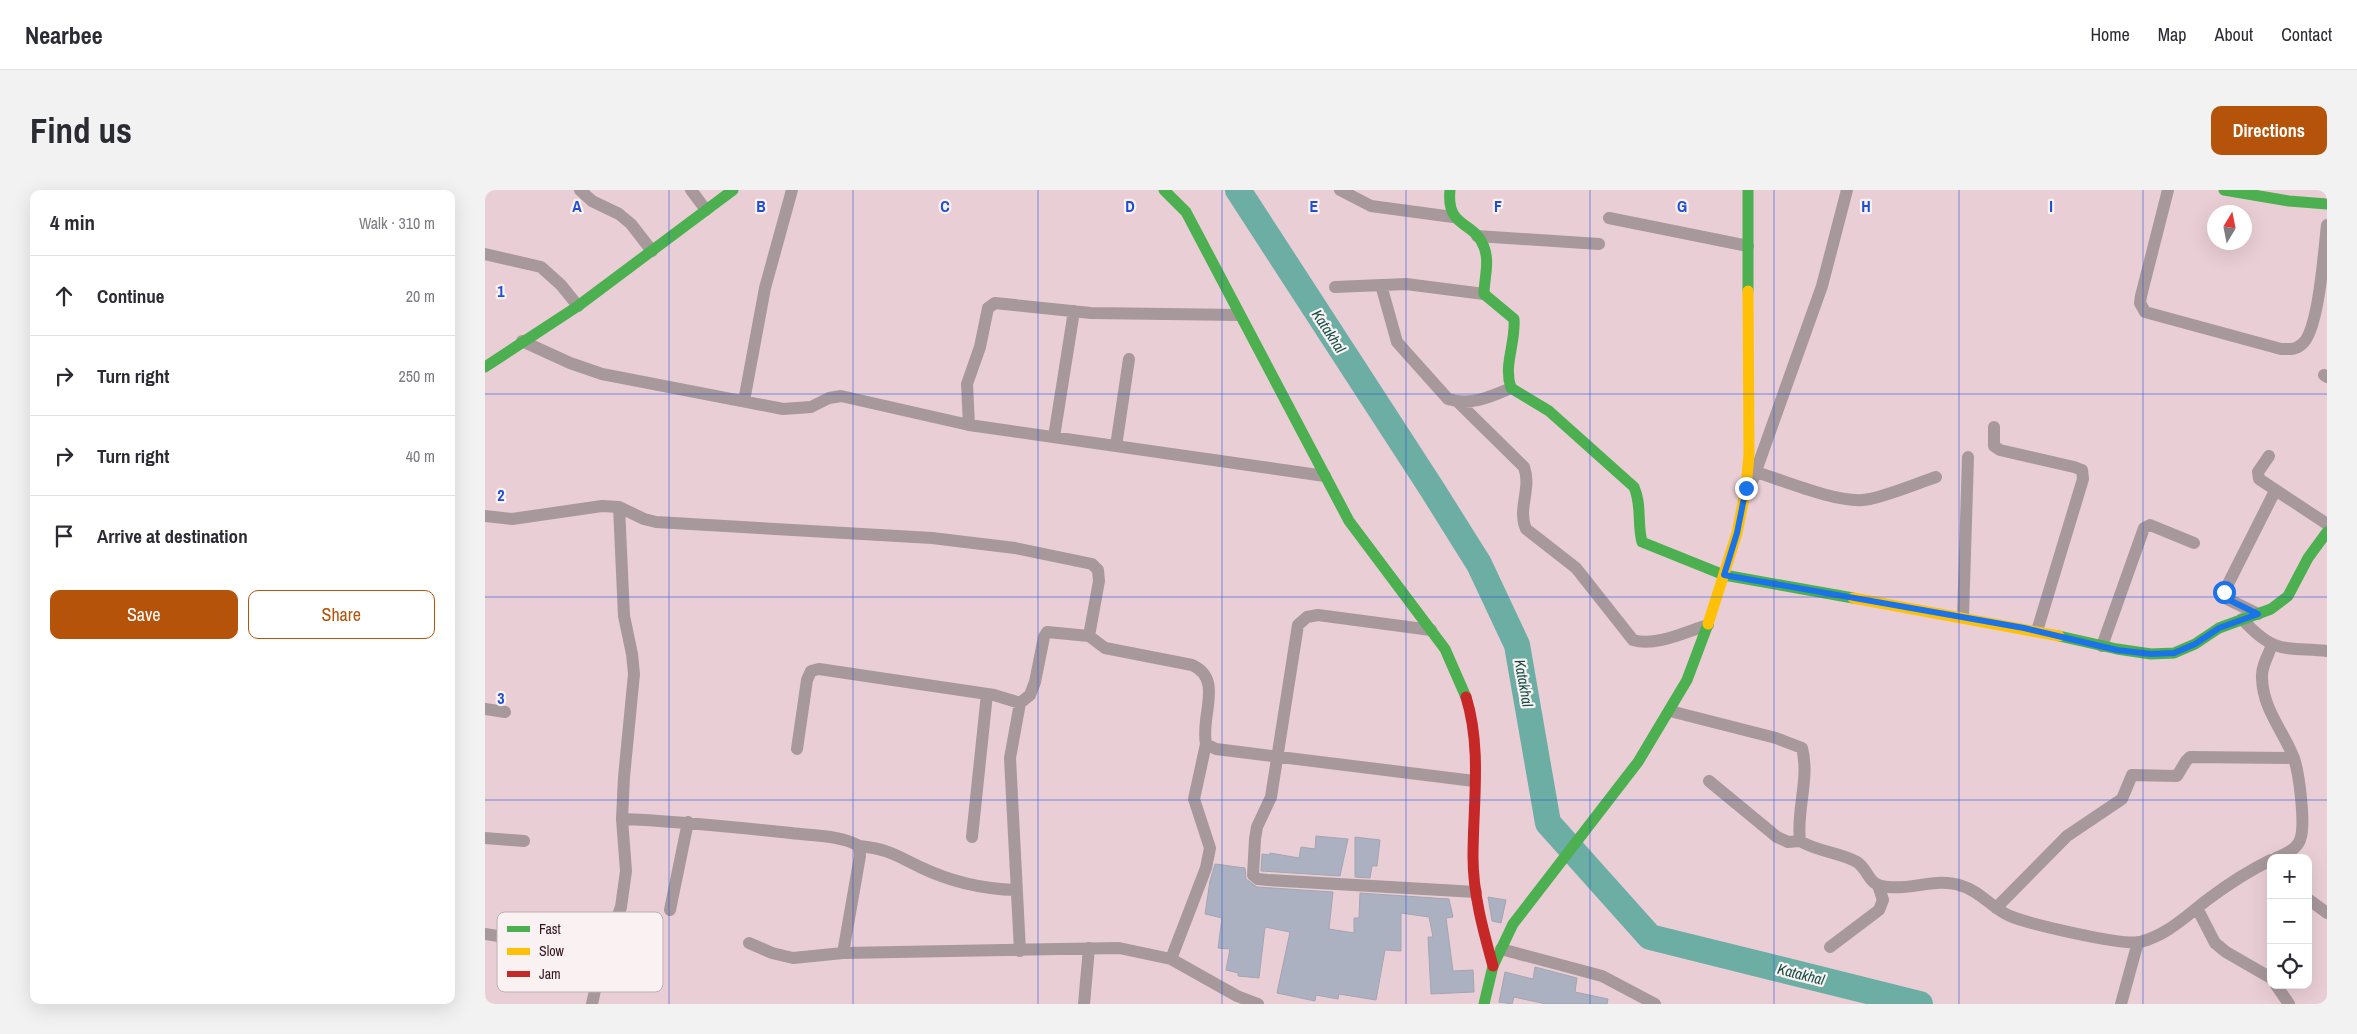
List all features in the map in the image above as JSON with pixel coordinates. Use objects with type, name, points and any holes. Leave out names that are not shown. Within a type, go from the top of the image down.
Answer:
[{"type":"street","points":[[580,190],[592,201],[619,214],[631,224],[652,251]]},
{"type":"street","points":[[691,190],[706,210]]},
{"type":"street","points":[[485,367],[578,306],[733,190]]},
{"type":"street","points":[[744,401],[765,288],[792,190]]},
{"type":"street","points":[[1164,190],[1186,212],[1349,521],[1445,649],[1461,682],[1471,713],[1475,755],[1473,858],[1476,892],[1481,922],[1493,966]]},
{"type":"street","points":[[1340,190],[1371,206],[1453,217],[1477,236],[1485,246],[1487,258],[1483,282],[1484,294]]},
{"type":"street","points":[[1450,190],[1449,206],[1453,217]]},
{"type":"street","points":[[1484,1004],[1493,966],[1513,924],[1543,882],[1638,762],[1687,680],[1708,625],[1737,533],[1749,454],[1747,190]]},
{"type":"street","points":[[1741,511],[1822,286],[1847,190]]},
{"type":"street","points":[[2168,190],[2141,296],[2140,303],[2145,312],[2281,349],[2293,349],[2303,344],[2311,333],[2327,225]]},
{"type":"street","points":[[2224,190],[2289,201],[2327,204]]},
{"type":"street","points":[[1609,218],[1748,246]]},
{"type":"street","points":[[1477,236],[1599,244]]},
{"type":"street","points":[[485,254],[541,267],[561,285],[578,306]]},
{"type":"street","points":[[1381,285],[1397,342],[1448,399],[1458,402],[1471,402],[1511,388]]},
{"type":"street","points":[[1335,286],[1429,286],[1484,294],[1514,319],[1515,329],[1507,376],[1511,388],[1549,411],[1634,487],[1640,497],[1638,532],[1642,542],[1724,575],[2037,631],[2102,646],[2151,654],[2174,653],[2242,619],[2271,609],[2288,596],[2308,558],[2327,532]]},
{"type":"street","points":[[969,424],[967,384],[979,347],[987,308],[995,303],[1075,311],[1239,315]]},
{"type":"street","points":[[1054,437],[1075,311]]},
{"type":"street","points":[[522,341],[570,363],[602,374],[783,409],[799,409],[841,396],[969,424],[1325,476]]},
{"type":"street","points":[[1116,446],[1129,359]]},
{"type":"street","points":[[1458,402],[1524,467],[1528,486],[1523,521],[1527,529],[1576,568],[1633,640],[1642,643],[1654,642],[1708,625]]},
{"type":"street","points":[[1994,426],[1994,446],[2000,450],[2074,467],[2081,470],[2083,479],[2037,631]]},
{"type":"street","points":[[2269,456],[2258,472],[2259,479],[2327,524]]},
{"type":"street","points":[[1963,618],[1968,457]]},
{"type":"street","points":[[1755,472],[1849,500],[1865,500],[1936,477]]},
{"type":"street","points":[[2258,614],[2231,602],[2225,598],[2224,592],[2275,491]]},
{"type":"street","points":[[485,516],[512,519],[602,506],[619,507],[644,520],[656,522],[932,538],[1015,548],[1092,564],[1098,570],[1099,581],[1089,636]]},
{"type":"street","points":[[619,507],[624,616],[632,654],[633,674],[622,819],[626,871],[619,912]]},
{"type":"street","points":[[2102,646],[2144,528],[2150,525],[2194,544]]},
{"type":"street","points":[[1431,630],[1317,615],[1307,617],[1298,625],[1276,756],[1271,798],[1257,827],[1252,867],[1253,875],[1258,879],[1476,892]]},
{"type":"street","points":[[2242,619],[2259,638],[2272,645],[2327,651]]},
{"type":"street","points":[[1020,951],[1011,758],[1020,703],[1029,695],[1035,682],[1044,637],[1047,632],[1089,636],[1105,648],[1192,665],[1202,670],[1208,678],[1209,692],[1204,733],[1206,744],[1194,799],[1210,848],[1206,868],[1171,959]]},
{"type":"street","points":[[2272,645],[2263,666],[2263,690],[2271,717],[2294,758],[2299,775],[2302,827],[2300,840],[2293,850],[2284,854]]},
{"type":"street","points":[[797,749],[807,680],[811,670],[819,669],[987,694],[1020,703]]},
{"type":"street","points":[[972,838],[987,694]]},
{"type":"street","points":[[485,709],[505,712]]},
{"type":"street","points":[[1670,711],[1776,738],[1802,748],[1806,762],[1799,828],[1800,841]]},
{"type":"street","points":[[1206,744],[1216,749],[1473,782]]},
{"type":"street","points":[[1996,908],[2067,836],[2122,799],[2132,775],[2177,776],[2185,761],[2190,757],[2294,758]]},
{"type":"street","points":[[1709,781],[1777,838],[1789,842],[1800,841],[1811,848],[1857,863],[1869,880],[1877,885],[1888,888],[1950,882],[1965,886],[2010,916],[2030,923],[2120,942],[2138,942],[2160,935],[2234,880],[2267,862]]},
{"type":"street","points":[[622,819],[688,822],[851,841],[859,846],[897,854],[920,868],[975,887],[1016,890]]},
{"type":"street","points":[[670,910],[688,822]]},
{"type":"street","points":[[485,838],[524,841]]},
{"type":"street","points":[[843,953],[860,856],[859,846]]},
{"type":"street","points":[[1830,947],[1879,910],[1883,900],[1877,885]]},
{"type":"street","points":[[2312,902],[2327,913]]},
{"type":"street","points":[[2197,908],[2215,942],[2226,952],[2267,976]]},
{"type":"street","points":[[2121,1004],[2138,942]]},
{"type":"street","points":[[749,943],[777,955],[793,958],[843,953],[1119,948],[1171,959],[1237,996],[1258,1004]]},
{"type":"street","points":[[1084,1004],[1089,948]]},
{"type":"street","points":[[1501,949],[1602,976],[1653,1003]]},
{"type":"street","points":[[2279,989],[2289,1004]]},
{"type":"building","points":[[1316,836],[1348,839],[1340,876],[1261,871],[1262,854],[1270,855],[1270,853],[1299,858],[1301,847],[1315,849]]},
{"type":"building","points":[[1355,837],[1380,840],[1377,866],[1372,866],[1370,878],[1355,877]]},
{"type":"building","points":[[1215,864],[1245,868],[1246,879],[1257,887],[1333,892],[1329,929],[1354,933],[1354,918],[1359,918],[1360,893],[1449,899],[1453,917],[1446,918],[1453,971],[1473,970],[1474,992],[1431,994],[1428,937],[1433,937],[1429,917],[1401,913],[1401,951],[1385,950],[1376,1000],[1339,994],[1338,999],[1316,995],[1315,1001],[1277,993],[1290,932],[1265,927],[1259,978],[1238,976],[1238,973],[1226,970],[1230,949],[1218,948],[1222,918],[1205,914],[1210,881]]},
{"type":"building","points":[[1488,897],[1506,900],[1501,923],[1492,921]]},
{"type":"building","points":[[1535,967],[1577,978],[1575,992],[1608,999],[1607,1004],[1546,1004],[1514,997],[1512,1004],[1499,1002],[1505,972],[1533,979]]},
{"type":"waterway","name":"Katakhal","points":[[1238,190],[1479,564],[1517,645],[1548,823],[1650,937],[1920,1004]]},
{"type":"traffic: fast","points":[[485,367],[578,306],[733,190]]},
{"type":"traffic: fast","points":[[1164,190],[1186,212],[1349,521],[1445,649],[1466,697]]},
{"type":"traffic: fast","points":[[1450,190],[1452,212],[1456,218],[1480,238],[1486,253],[1487,265],[1484,294],[1514,319],[1508,371],[1511,388],[1549,411],[1634,487],[1638,501],[1642,542],[1724,575],[1853,598]]},
{"type":"traffic: fast","points":[[1748,190],[1748,291]]},
{"type":"traffic: fast","points":[[2224,190],[2289,201],[2327,204]]},
{"type":"traffic: fast","points":[[2059,636],[2117,649],[2151,654],[2174,653],[2195,644],[2219,628],[2271,609],[2288,596],[2308,558],[2327,532]]},
{"type":"traffic: fast","points":[[1484,1004],[1493,966],[1513,924],[1638,762],[1687,680],[1708,624]]},
{"type":"traffic: slow","points":[[1708,624],[1737,533],[1746,488],[1749,454],[1748,291]]},
{"type":"traffic: slow","points":[[1853,598],[2059,636]]},
{"type":"traffic: jam","points":[[1466,697],[1471,716],[1475,756],[1473,871],[1482,925],[1493,966]]},
{"type":"route","points":[[1746,488],[1737,533],[1724,575],[1923,612],[2024,628],[2117,650],[2151,654],[2174,653],[2195,644],[2219,628],[2258,614],[2231,602],[2225,598],[2224,592]]}]
